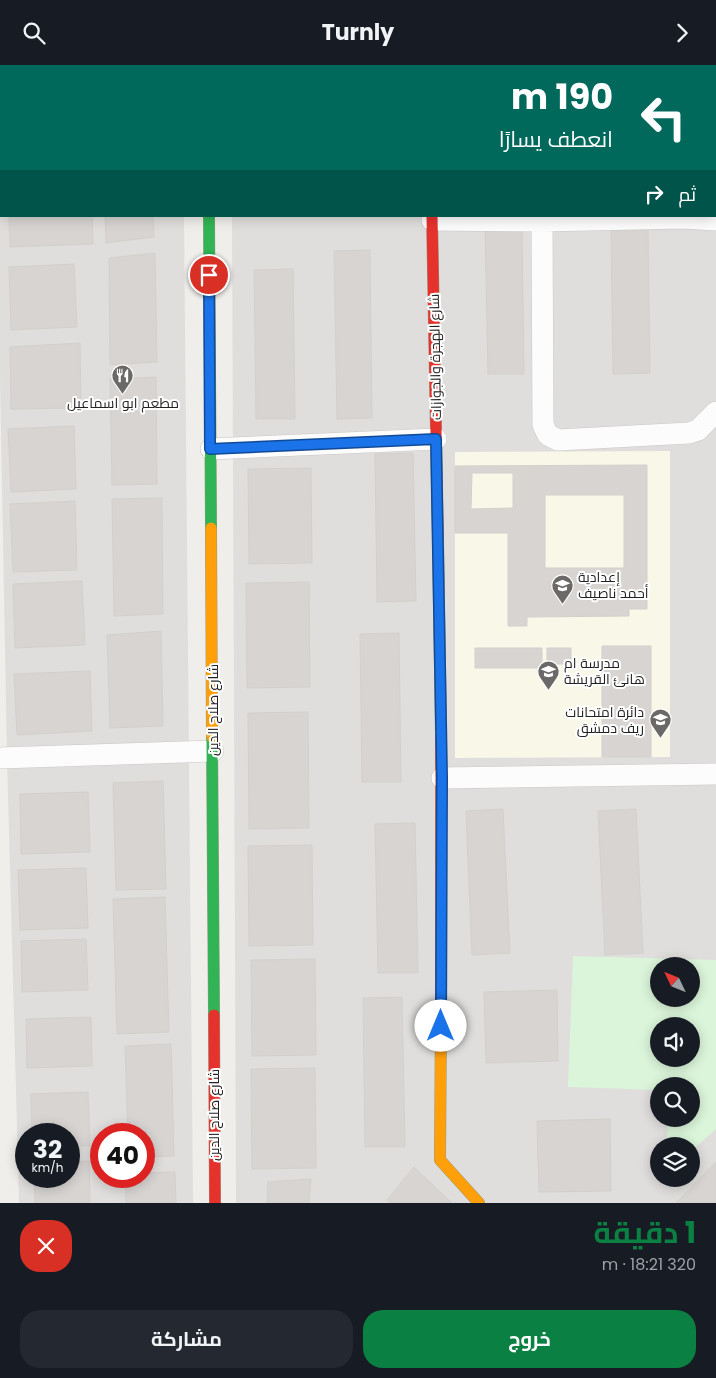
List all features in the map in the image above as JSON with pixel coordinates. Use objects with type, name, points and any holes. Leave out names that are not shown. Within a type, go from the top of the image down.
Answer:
[{"type":"street","name":"شارع صلاح الدين","points":[[208,217],[213,751],[214,1203]]},
{"type":"street","points":[[432,218],[542,221],[683,217],[716,220]]},
{"type":"street","name":"شارع الهجرة والجوازات","points":[[432,218],[442,778],[440,1160],[479,1203]]},
{"type":"street","points":[[542,221],[543,425],[548,435],[558,441],[689,433],[698,430],[716,412]]},
{"type":"street","points":[[210,449],[436,439]]},
{"type":"street","points":[[0,758],[213,751]]},
{"type":"street","points":[[442,778],[716,774]]},
{"type":"shaded area","points":[[0,217],[184,217],[193,1203],[19,1203],[19,1188],[80,1188],[80,1123],[17,1123],[7,758],[0,375]]},
{"type":"shaded area","points":[[232,217],[716,217],[716,1203],[236,1203]]},
{"type":"shaded area","name":"إعدادية أحمد ناصيف","points":[[670,451],[670,757],[455,758],[455,452]]},
{"type":"green space","points":[[573,956],[650,958],[650,1007],[700,1007],[700,960],[716,960],[716,1129],[700,1143],[700,1137],[667,1137],[668,1127],[700,1127],[700,1077],[650,1077],[650,1090],[568,1087]]},
{"type":"building","points":[[9,217],[92,217],[93,244],[10,247]]},
{"type":"building","points":[[105,217],[153,217],[154,237],[106,243]]},
{"type":"building","points":[[648,226],[650,373],[613,374],[611,227]]},
{"type":"building","points":[[522,227],[524,374],[488,374],[485,228]]},
{"type":"building","points":[[370,250],[372,418],[337,419],[334,251]]},
{"type":"building","points":[[155,253],[157,362],[110,365],[109,258]]},
{"type":"building","points":[[74,264],[77,327],[11,330],[9,267]]},
{"type":"building","points":[[293,269],[295,419],[256,419],[254,270]]},
{"type":"building","points":[[80,343],[81,408],[11,409],[10,347]]},
{"type":"building","points":[[156,377],[157,484],[112,485],[110,379]]},
{"type":"building","points":[[74,426],[76,489],[11,492],[8,429]]},
{"type":"building","points":[[413,453],[416,601],[377,602],[375,454]]},
{"type":"building","points":[[647,465],[647,609],[629,609],[629,616],[527,617],[527,626],[508,626],[508,533],[455,533],[455,466]],"holes":[[[472,473],[513,473],[513,508],[471,509]],[[545,495],[624,495],[624,568],[545,568]]]},
{"type":"building","points":[[311,468],[312,563],[249,564],[248,469]]},
{"type":"building","points":[[162,498],[163,614],[114,616],[112,499]]},
{"type":"building","points":[[75,501],[77,570],[13,572],[10,504]]},
{"type":"building","points":[[82,581],[85,645],[15,648],[13,584]]},
{"type":"building","points":[[309,582],[310,687],[247,688],[246,583]]},
{"type":"building","points":[[161,631],[163,726],[110,728],[107,635]]},
{"type":"building","points":[[399,633],[401,782],[362,782],[360,634]]},
{"type":"building","points":[[602,646],[651,646],[651,757],[602,757]]},
{"type":"building","points":[[475,648],[542,648],[542,668],[475,668]]},
{"type":"building","points":[[547,648],[571,648],[571,664],[547,664]]},
{"type":"building","points":[[90,671],[92,731],[17,735],[14,674]]},
{"type":"building","points":[[308,712],[309,828],[249,829],[248,713]]},
{"type":"building","points":[[163,781],[166,889],[116,890],[113,783]]},
{"type":"building","points":[[88,792],[90,852],[21,854],[20,794]]},
{"type":"building","points":[[503,809],[510,953],[472,955],[466,811]]},
{"type":"building","points":[[636,809],[643,953],[605,955],[598,811]]},
{"type":"building","points":[[415,823],[418,973],[378,973],[375,824]]},
{"type":"building","points":[[312,845],[313,945],[249,946],[248,846]]},
{"type":"building","points":[[86,868],[88,928],[20,930],[18,870]]},
{"type":"building","points":[[165,897],[169,1032],[117,1034],[113,899]]},
{"type":"building","points":[[86,939],[88,990],[22,992],[21,941]]},
{"type":"building","points":[[315,959],[316,1055],[252,1056],[251,960]]},
{"type":"building","points":[[557,990],[558,1061],[486,1063],[484,992]]},
{"type":"building","points":[[402,997],[405,1147],[365,1147],[363,998]]},
{"type":"building","points":[[91,1017],[92,1066],[27,1068],[26,1019]]},
{"type":"building","points":[[171,1044],[174,1156],[155,1157],[155,1123],[128,1123],[125,1046]]},
{"type":"building","points":[[315,1068],[316,1168],[252,1169],[251,1069]]},
{"type":"building","points":[[88,1092],[90,1146],[80,1146],[80,1123],[32,1123],[31,1094]]},
{"type":"building","points":[[610,1119],[611,1191],[539,1192],[537,1121]]},
{"type":"building","points":[[80,1161],[89,1161],[90,1203],[35,1203],[34,1188],[80,1188]]},
{"type":"building","points":[[716,1162],[716,1203],[676,1203],[692,1187],[700,1187],[700,1178]]},
{"type":"building","points":[[414,1167],[452,1203],[391,1203],[387,1200]]},
{"type":"building","points":[[175,1172],[176,1203],[126,1203],[125,1188],[155,1188],[155,1173]]},
{"type":"building","points":[[311,1179],[309,1203],[267,1203],[268,1182]]},
{"type":"traffic: fast","points":[[209,217],[211,528]]},
{"type":"traffic: fast","points":[[212,737],[214,1015]]},
{"type":"traffic: slow","points":[[211,528],[212,737]]},
{"type":"traffic: slow","points":[[438,539],[441,736]]},
{"type":"traffic: slow","points":[[441,1014],[440,1160],[479,1203]]},
{"type":"traffic: jam","points":[[432,217],[438,539]]},
{"type":"traffic: jam","points":[[441,736],[441,1014]]},
{"type":"traffic: jam","points":[[214,1015],[215,1203]]},
{"type":"place","name":"مطعم ابو اسماعيل","points":[[123,394]]},
{"type":"place","name":"إعدادية أحمد ناصيف","points":[[562,604]]},
{"type":"place","name":"مدرسة ام هانئ القريشة","points":[[548,690]]},
{"type":"place","name":"دائرة امتحانات ريف دمشق","points":[[660,739]]},
{"type":"route","points":[[209,275],[210,449],[436,439],[442,778],[441,1026]]}]
